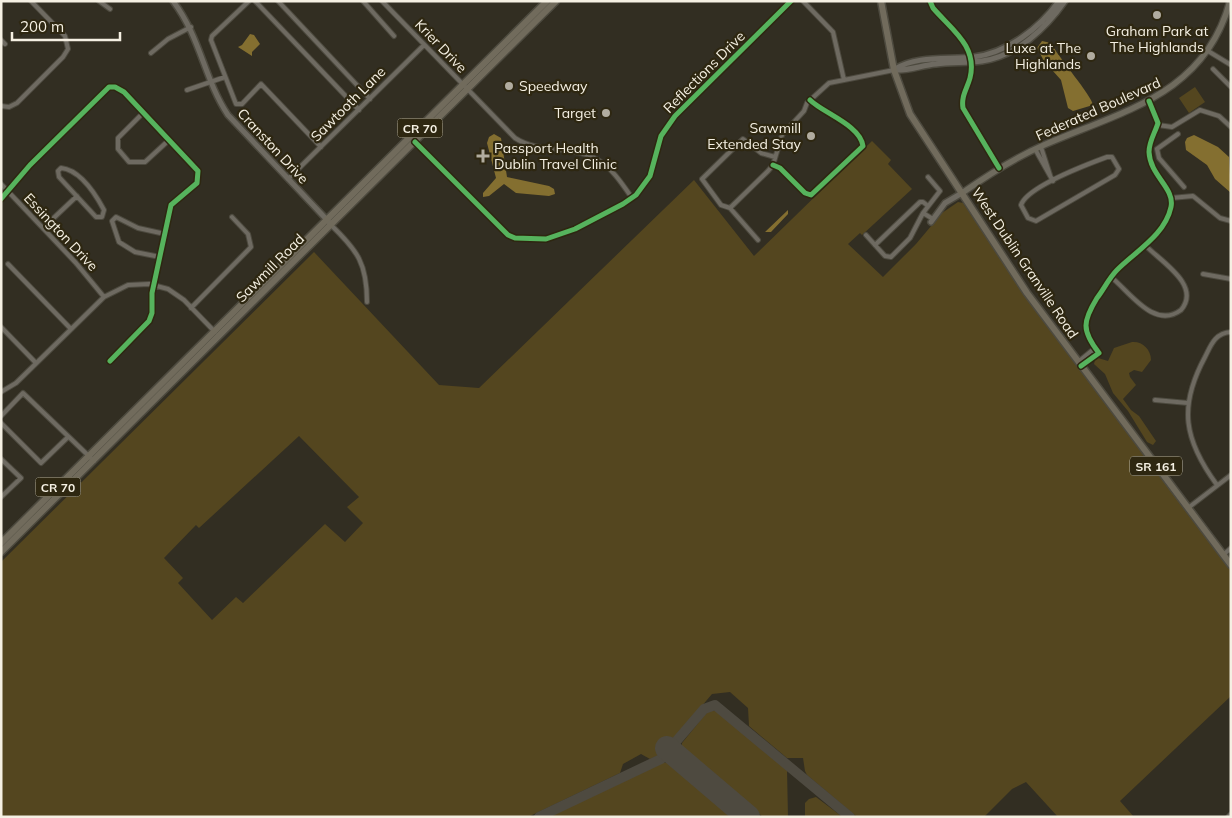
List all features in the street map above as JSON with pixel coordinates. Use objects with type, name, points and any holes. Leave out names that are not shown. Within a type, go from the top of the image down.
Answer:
[{"type":"main road","name":"Sawmill Road","points":[[329,222],[415,142],[547,1]]},
{"type":"main road","name":"Sawmill Road","points":[[1,552],[91,459],[329,222],[556,1]]},
{"type":"main road","name":"West Dublin Granville Road","points":[[881,1],[894,70],[910,114],[1027,293],[1231,565]]},
{"type":"main road","name":"Federated Boulevard","points":[[962,193],[999,168],[1038,148],[1149,101],[1185,78],[1208,51],[1222,27],[1230,1]]},
{"type":"main road","name":"Sawmill Road","points":[[1,543],[91,459]]},
{"type":"street","points":[[3,107],[14,105],[24,97],[63,57],[68,45],[64,36],[31,1]]},
{"type":"street","points":[[99,1],[110,8]]},
{"type":"street","name":"Cranston Drive","points":[[173,1],[191,27],[212,80],[231,118],[329,222]]},
{"type":"street","points":[[249,1],[211,38],[236,104],[242,104],[261,84],[321,147]]},
{"type":"street","points":[[255,1],[350,100],[360,108]]},
{"type":"street","points":[[278,1],[370,99]]},
{"type":"street","points":[[362,1],[394,36]]},
{"type":"street","name":"Krier Drive","points":[[382,1],[465,88],[519,140],[597,159],[608,168],[632,198]]},
{"type":"street","name":"Reflections Drive","points":[[415,142],[508,235],[515,238],[546,239],[561,235],[632,198],[650,176],[662,136],[674,116],[791,1]]},
{"type":"street","points":[[803,1],[833,32],[844,80]]},
{"type":"street","points":[[930,1],[938,13],[964,40],[969,60],[970,78],[962,101],[964,113],[999,168]]},
{"type":"street","points":[[969,60],[1017,40],[1042,21],[1059,1]]},
{"type":"street","points":[[730,208],[773,165],[780,138],[804,112],[810,100],[825,85],[894,70],[902,65],[934,59],[969,60],[995,58],[1021,45],[1051,20],[1065,1]]},
{"type":"street","points":[[151,53],[168,39],[191,27]]},
{"type":"street","points":[[1,40],[6,44]]},
{"type":"street","name":"Sawtooth Lane","points":[[288,179],[424,45]]},
{"type":"street","points":[[1208,51],[1231,65]]},
{"type":"street","points":[[1213,69],[1231,87]]},
{"type":"street","points":[[187,90],[225,77]]},
{"type":"street","points":[[1,199],[103,91],[112,87],[121,90],[196,168],[199,175],[197,183],[172,204],[154,285],[152,313],[148,322],[110,361]]},
{"type":"street","points":[[313,138],[350,100]]},
{"type":"street","points":[[773,165],[780,168],[807,195],[810,195],[820,188],[863,146],[862,140],[842,120],[820,110],[810,100]]},
{"type":"street","points":[[1080,364],[1099,352],[1087,333],[1086,318],[1111,277],[1163,225],[1171,209],[1171,198],[1167,188],[1153,170],[1150,148],[1158,125],[1149,101]]},
{"type":"street","points":[[1158,125],[1172,127],[1201,110],[1220,117],[1231,127]]},
{"type":"street","points":[[143,113],[118,138],[118,149],[129,162],[145,162],[169,140]]},
{"type":"street","points":[[1150,148],[1157,149],[1178,134]]},
{"type":"street","points":[[758,240],[730,208],[721,205],[703,185],[702,177],[741,139],[748,141],[761,153],[774,157]]},
{"type":"street","points":[[1038,148],[1053,181]]},
{"type":"street","points":[[1157,149],[1159,158],[1184,188]]},
{"type":"street","points":[[1110,156],[1117,163],[1118,168],[1115,175],[1036,221],[1032,221],[1024,213],[1021,205],[1024,198],[1053,181],[1110,156]]},
{"type":"street","points":[[60,169],[65,169],[85,182],[104,210],[104,216],[96,217],[77,196],[59,177],[57,173],[60,169]]},
{"type":"street","points":[[866,235],[886,257],[891,257],[910,238],[923,213],[940,192],[928,177]]},
{"type":"street","name":"Essington Drive","points":[[1,184],[104,297]]},
{"type":"street","name":"Federated Boulevard","points":[[932,221],[945,203],[962,193]]},
{"type":"street","points":[[43,228],[77,196]]},
{"type":"street","points":[[1171,198],[1193,196],[1220,218],[1231,221]]},
{"type":"street","points":[[875,245],[919,203],[923,202],[928,206]]},
{"type":"street","points":[[923,213],[932,221]]},
{"type":"street","points":[[160,257],[135,252],[119,242],[116,238],[112,219],[119,217],[138,228],[165,234]]},
{"type":"street","points":[[191,308],[251,246],[248,234],[232,217]]},
{"type":"street","points":[[329,222],[353,247],[361,260],[366,279],[367,302]]},
{"type":"street","points":[[1111,277],[1137,302],[1157,314],[1165,316],[1176,314],[1185,304],[1187,290],[1181,280],[1145,245]]},
{"type":"street","points":[[8,264],[71,329]]},
{"type":"street","points":[[1203,274],[1231,279]]},
{"type":"street","points":[[1,392],[16,383],[104,297],[128,285],[143,283],[154,285],[177,294],[217,334]]},
{"type":"street","points":[[1,328],[36,363]]},
{"type":"street","points":[[1217,485],[1201,463],[1193,447],[1188,425],[1188,404],[1194,379],[1212,344],[1218,336],[1229,332]]},
{"type":"street","points":[[1080,364],[1096,348]]},
{"type":"street","points":[[1,416],[23,394],[91,459]]},
{"type":"street","points":[[1155,400],[1188,404]]},
{"type":"street","points":[[1,423],[41,463],[67,438]]},
{"type":"street","points":[[1,459],[20,478],[1,497]]},
{"type":"street","points":[[1188,508],[1231,475]]},
{"type":"street","points":[[1223,555],[1231,548]]},
{"type":"street","points":[[1228,817],[1231,814]]},
{"type":"shaded area","points":[[250,34],[254,35],[260,44],[252,52],[252,56],[238,47],[242,45]]},
{"type":"shaded area","points":[[1042,41],[1051,43],[1087,93],[1093,105],[1073,111],[1068,108],[1061,80],[1044,61],[1037,48]]},
{"type":"shaded area","points":[[1195,87],[1205,102],[1189,113],[1179,98]]},
{"type":"shaded area","points":[[494,134],[501,138],[507,177],[549,186],[554,189],[555,194],[549,196],[516,193],[504,184],[489,196],[483,197],[483,193],[496,178],[487,143],[489,137]]},
{"type":"shaded area","points":[[1194,135],[1218,147],[1229,157],[1231,193],[1215,179],[1207,165],[1186,150],[1185,142],[1187,138]]},
{"type":"shaded area","points":[[872,141],[891,160],[888,164],[912,189],[862,235],[860,233],[848,244],[883,277],[916,244],[942,213],[958,202],[963,203],[1053,334],[1231,569],[1231,696],[1120,801],[1134,817],[1058,817],[1026,782],[1012,789],[984,817],[857,817],[807,775],[803,758],[787,758],[749,726],[748,708],[730,692],[712,694],[661,754],[650,759],[641,754],[623,764],[620,773],[528,817],[1,817],[1,562],[314,252],[439,385],[479,388],[694,180],[754,256]],"holes":[[[299,436],[359,497],[347,507],[363,523],[345,542],[325,524],[243,603],[236,597],[212,620],[178,583],[183,578],[164,558],[196,525],[199,528]]]},
{"type":"shaded area","points":[[788,210],[788,214],[771,232],[765,232]]},
{"type":"shaded area","points":[[1132,342],[1145,346],[1151,356],[1151,360],[1142,372],[1134,370],[1129,373],[1136,385],[1123,399],[1131,410],[1139,416],[1156,441],[1153,445],[1147,442],[1128,411],[1113,393],[1105,374],[1094,364],[1098,358],[1108,361],[1114,348]]},
{"type":"shaded area","points":[[708,711],[718,711],[787,769],[788,817],[763,817],[682,749],[682,743]]},
{"type":"shaded area","points":[[662,762],[673,764],[736,817],[548,817]]},
{"type":"shaded area","points":[[816,797],[843,817],[805,817],[805,803],[809,799]]},
{"type":"taxiway","points":[[539,817],[661,759],[704,709],[715,705],[850,817]]},
{"type":"runway","points":[[667,748],[748,817]]},
{"type":"cycle path","points":[[415,142],[508,235],[515,238],[546,239],[575,229],[623,204],[636,195],[650,176],[661,136],[675,116],[791,1]]},
{"type":"cycle path","points":[[930,1],[933,8],[967,47],[971,67],[963,108],[999,168]]},
{"type":"cycle path","points":[[1,199],[30,165],[109,87],[115,87],[124,92],[198,171],[197,183],[171,205],[152,293],[152,313],[149,321],[110,361]]},
{"type":"cycle path","points":[[773,165],[780,168],[805,193],[811,195],[863,146],[855,132],[810,100]]},
{"type":"cycle path","points":[[1081,366],[1099,353],[1089,338],[1086,326],[1092,306],[1114,273],[1149,242],[1163,226],[1171,207],[1169,194],[1150,160],[1150,144],[1158,123],[1149,101]]},
{"type":"place","name":"Graham Park at The Highlands","points":[[1157,15]]},
{"type":"place","name":"Luxe at The Highlands","points":[[1091,56]]},
{"type":"place","name":"Speedway","points":[[509,86]]},
{"type":"place","name":"Target","points":[[606,113]]},
{"type":"place","name":"Sawmill Extended Stay","points":[[811,136]]},
{"type":"place","name":"Passport Health Dublin Travel Clinic","points":[[483,156]]}]
